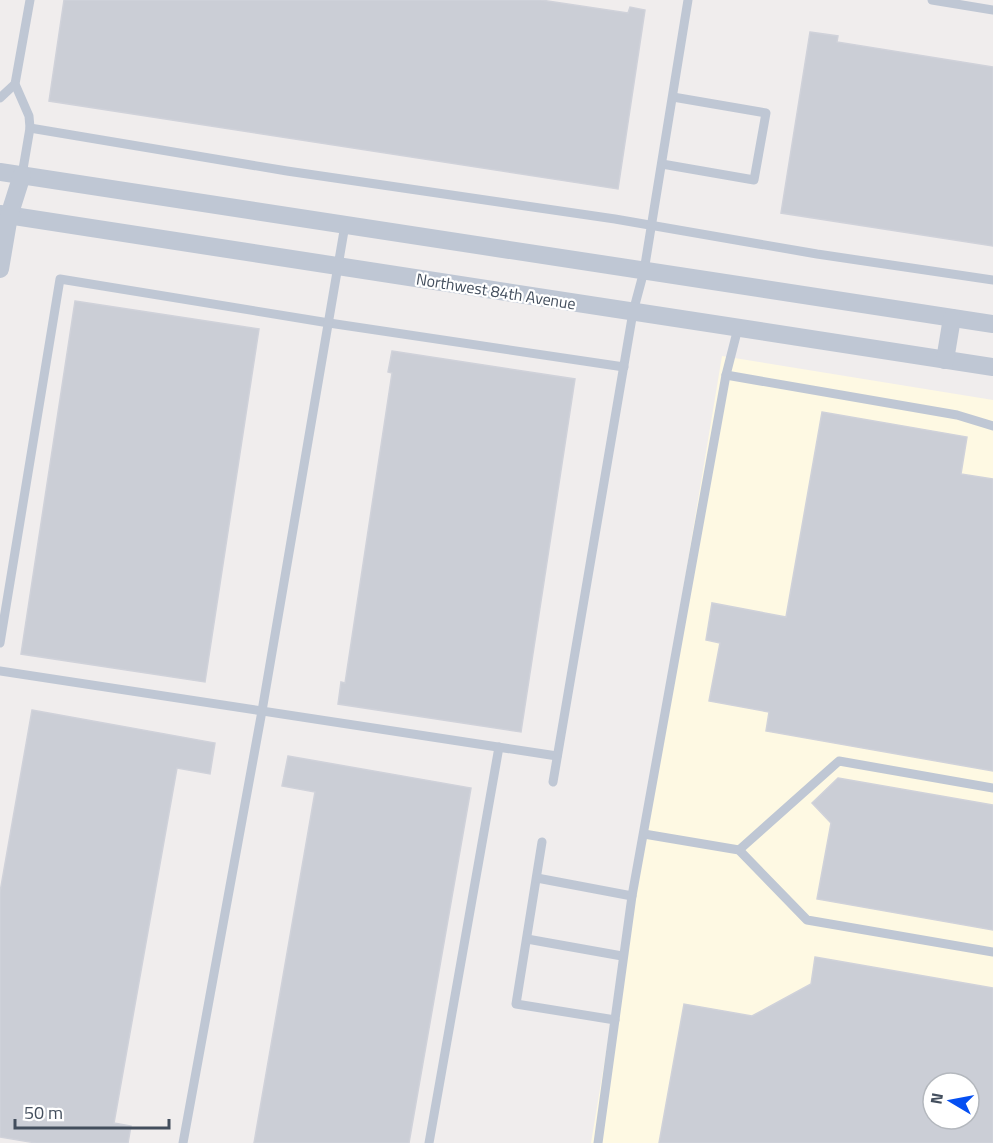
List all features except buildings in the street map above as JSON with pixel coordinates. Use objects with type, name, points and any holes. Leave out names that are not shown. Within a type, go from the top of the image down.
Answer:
[{"type":"street","points":[[0,172],[993,324]]},
{"type":"street","points":[[0,269],[4,215],[22,175]]},
{"type":"street","name":"Northwest 84th Avenue","points":[[4,215],[993,367]]},
{"type":"street","points":[[945,360],[952,318]]},
{"type":"lane","points":[[22,175],[30,128],[29,116],[15,84],[30,0]]},
{"type":"lane","points":[[553,782],[633,312],[644,270],[688,0]]},
{"type":"lane","points":[[933,0],[993,10]]},
{"type":"lane","points":[[0,98],[15,84]]},
{"type":"lane","points":[[662,164],[754,180],[766,113],[673,97]]},
{"type":"lane","points":[[30,128],[287,171],[651,225],[817,254],[993,280]]},
{"type":"lane","points":[[183,1143],[262,711],[345,225]]},
{"type":"lane","points":[[0,643],[60,279],[328,323],[624,367]]},
{"type":"lane","points":[[598,1143],[632,896],[726,375],[738,328]]},
{"type":"lane","points":[[726,375],[957,415],[993,426]]},
{"type":"lane","points":[[0,671],[557,756]]},
{"type":"lane","points":[[429,1143],[499,747]]},
{"type":"lane","points":[[739,850],[839,761],[993,788]]},
{"type":"lane","points":[[644,834],[739,850],[807,920],[993,952]]},
{"type":"lane","points":[[542,842],[516,1004],[615,1020]]},
{"type":"lane","points":[[537,878],[632,896]]},
{"type":"lane","points":[[526,939],[622,956]]},
{"type":"shaded area","points":[[722,356],[993,400],[993,1143],[591,1143]]}]
